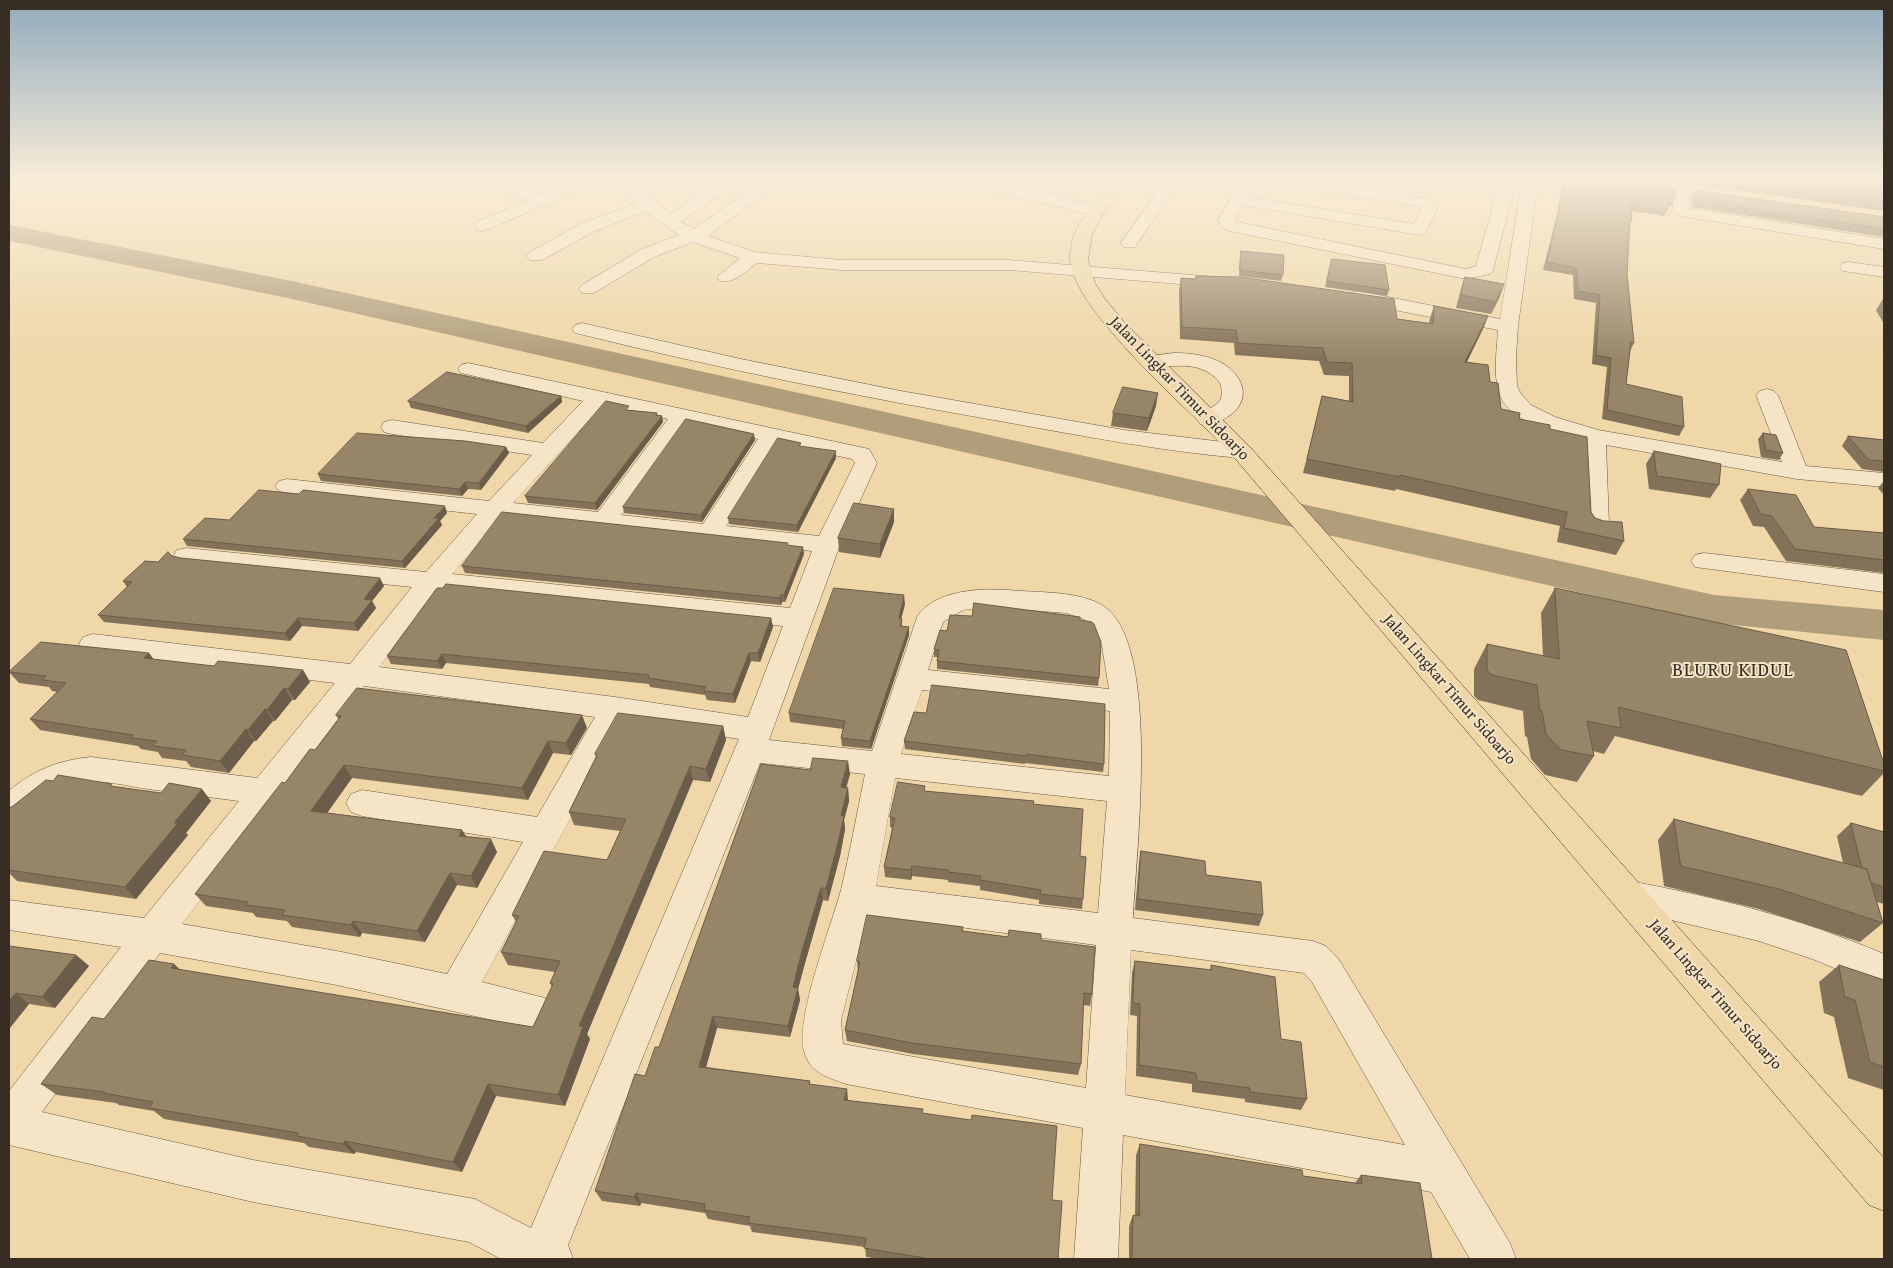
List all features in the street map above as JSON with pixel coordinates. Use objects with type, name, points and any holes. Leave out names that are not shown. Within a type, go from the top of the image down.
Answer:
[{"type":"main road","name":"Jalan Lingkar Timur Sidoarjo","points":[[1081,240],[1081,270],[1088,288],[1104,312],[1149,361],[1245,456],[1884,1190]]},
{"type":"street","points":[[536,256],[565,240]]},
{"type":"street","points":[[588,289],[648,253],[682,240]]},
{"type":"street","points":[[705,240],[753,257],[842,265],[981,264],[1081,270],[1242,284]]},
{"type":"street","points":[[1298,240],[1466,274],[1483,271],[1488,240]]},
{"type":"street","points":[[1406,263],[1415,240]]},
{"type":"street","points":[[1521,240],[1508,326],[1507,386],[1511,396],[1523,410],[1538,418],[1595,436],[1797,472],[1884,480]]},
{"type":"street","points":[[1859,240],[1884,244]]},
{"type":"street","points":[[726,277],[753,257]]},
{"type":"street","points":[[1849,267],[1884,272]]},
{"type":"street","points":[[1336,294],[1420,307],[1508,326]]},
{"type":"street","points":[[582,329],[822,381],[978,411],[1245,456]]},
{"type":"street","points":[[1149,361],[1169,358],[1190,359],[1212,365],[1222,372],[1232,386],[1232,401],[1226,408],[1208,419]]},
{"type":"street","points":[[468,369],[861,454],[866,463],[827,545],[754,740],[544,1259],[475,1221],[253,1180],[9,1124],[153,934],[432,582],[495,509],[598,398]]},
{"type":"street","points":[[1767,395],[1797,472]]},
{"type":"street","points":[[604,521],[682,416]]},
{"type":"street","points":[[392,427],[549,451]]},
{"type":"street","points":[[710,532],[772,435]]},
{"type":"street","points":[[1595,436],[1597,525]]},
{"type":"street","points":[[287,486],[827,545]]},
{"type":"street","points":[[186,556],[800,618]]},
{"type":"street","points":[[1704,562],[1884,583]]},
{"type":"street","points":[[1096,1259],[1104,1112],[1122,790],[1124,702],[1119,662],[1107,628],[1096,614],[1076,606],[986,597],[965,600],[941,609],[932,617],[882,766],[855,899],[822,1020],[823,1050],[829,1058],[846,1065],[1104,1112],[1444,1173]]},
{"type":"street","points":[[93,644],[358,674],[615,708],[754,740],[882,766],[1122,790]]},
{"type":"street","points":[[910,678],[1124,702]]},
{"type":"street","points":[[457,992],[615,708]]},
{"type":"street","points":[[9,811],[34,786],[68,771],[91,769],[264,792]]},
{"type":"street","points":[[362,804],[546,832]]},
{"type":"street","points":[[1629,896],[1671,903],[1760,925],[1852,957],[1884,972]]},
{"type":"street","points":[[855,899],[912,904],[1313,958],[1325,970],[1494,1259]]},
{"type":"street","points":[[9,914],[153,934],[457,992],[532,1011]]},
{"type":"building","points":[[1552,240],[1629,240],[1627,274],[1634,343],[1631,342],[1626,384],[1682,397],[1684,427],[1607,410],[1611,358],[1596,355],[1600,295],[1578,291],[1576,268],[1547,262]]},
{"type":"building","points":[[1241,251],[1284,255],[1283,275],[1240,270]]},
{"type":"building","points":[[1332,259],[1385,265],[1389,290],[1327,281]]},
{"type":"building","points":[[1196,276],[1240,277],[1394,299],[1397,319],[1433,324],[1434,306],[1488,316],[1465,362],[1488,365],[1490,382],[1498,383],[1501,409],[1520,413],[1519,419],[1550,425],[1550,429],[1587,437],[1591,512],[1595,518],[1604,521],[1622,522],[1624,541],[1564,528],[1567,512],[1400,475],[1400,477],[1307,459],[1322,396],[1353,402],[1352,363],[1327,362],[1323,348],[1238,343],[1236,330],[1182,327],[1181,278],[1196,279]]},
{"type":"building","points":[[1465,277],[1504,284],[1496,302],[1461,295]]},
{"type":"building","points":[[447,372],[561,396],[526,426],[408,401]]},
{"type":"building","points":[[1123,387],[1158,393],[1149,418],[1113,413]]},
{"type":"building","points":[[606,401],[629,406],[626,410],[657,413],[656,415],[662,416],[595,503],[525,496]]},
{"type":"building","points":[[686,419],[754,434],[701,515],[623,507]]},
{"type":"building","points":[[357,433],[465,441],[506,447],[479,483],[465,482],[459,489],[318,474]]},
{"type":"building","points":[[1763,433],[1776,435],[1783,453],[1766,450]]},
{"type":"building","points":[[1848,436],[1884,440],[1884,461],[1869,460]]},
{"type":"building","points":[[778,438],[801,443],[799,446],[836,451],[797,525],[728,518]]},
{"type":"building","points":[[1654,451],[1721,464],[1719,485],[1657,476]]},
{"type":"building","points":[[1748,489],[1796,495],[1814,527],[1884,533],[1884,560],[1795,549],[1772,516],[1761,514]]},
{"type":"building","points":[[259,490],[299,494],[303,490],[445,506],[434,518],[439,518],[402,561],[183,539],[205,518],[229,520]]},
{"type":"building","points":[[854,503],[894,509],[880,544],[838,538]]},
{"type":"building","points":[[502,512],[788,543],[787,545],[803,547],[784,595],[781,595],[780,598],[462,566]]},
{"type":"building","points":[[168,552],[172,556],[181,558],[380,578],[364,599],[372,600],[354,623],[298,618],[285,633],[98,615],[132,582],[123,581],[145,561],[158,562]]},
{"type":"building","points":[[446,584],[771,618],[758,653],[749,653],[733,694],[704,691],[706,687],[648,678],[649,675],[442,654],[437,661],[387,656],[437,588],[443,588]]},
{"type":"building","points":[[834,588],[904,595],[899,618],[902,619],[900,626],[909,627],[870,741],[841,738],[845,721],[789,713]]},
{"type":"building","points":[[1555,588],[1846,650],[1884,764],[1884,771],[1618,707],[1621,728],[1587,721],[1594,756],[1561,750],[1546,734],[1542,711],[1540,711],[1537,685],[1492,675],[1487,670],[1487,644],[1559,659]]},
{"type":"building","points":[[974,603],[1080,617],[1080,620],[1092,622],[1101,642],[1099,678],[937,661],[939,650],[934,649],[940,630],[947,631],[950,615],[972,616]]},
{"type":"building","points":[[41,642],[149,653],[144,658],[214,666],[218,661],[303,670],[288,689],[284,688],[267,710],[265,709],[248,730],[246,729],[220,761],[182,755],[186,750],[153,746],[157,741],[131,738],[133,735],[30,719],[66,683],[42,680],[46,676],[9,672]]},
{"type":"building","points":[[932,685],[1105,704],[1104,764],[904,741],[914,712],[926,713]]},
{"type":"building","points":[[357,688],[582,715],[566,743],[548,741],[522,788],[344,765],[311,811],[462,830],[459,836],[491,839],[471,876],[450,873],[417,931],[353,921],[351,925],[282,915],[285,910],[246,905],[248,902],[195,894],[282,782],[285,783],[310,749],[315,750],[341,716],[336,715]]},
{"type":"building","points":[[618,713],[723,726],[706,769],[690,766],[579,1026],[583,1027],[558,1095],[488,1084],[453,1162],[345,1141],[343,1144],[297,1136],[298,1133],[149,1108],[153,1102],[105,1092],[41,1084],[92,1017],[104,1019],[149,960],[174,964],[171,968],[533,1027],[553,984],[550,983],[560,961],[501,952],[519,916],[512,915],[544,851],[607,860],[626,819],[569,812],[597,755],[595,754]]},
{"type":"building","points":[[813,758],[848,761],[841,787],[848,788],[841,815],[844,816],[826,888],[821,888],[802,951],[793,987],[798,988],[788,1026],[713,1016],[699,1067],[810,1081],[809,1084],[847,1089],[844,1100],[923,1109],[922,1113],[971,1120],[972,1115],[1057,1126],[1052,1200],[1062,1201],[1058,1259],[924,1259],[864,1248],[866,1238],[748,1223],[750,1217],[704,1210],[705,1204],[636,1193],[634,1197],[595,1191],[635,1074],[645,1076],[655,1047],[659,1047],[761,764],[810,770]]},
{"type":"building","points":[[58,775],[112,784],[110,786],[161,793],[169,783],[202,789],[174,823],[178,823],[125,887],[9,870],[9,808],[46,780],[53,781]]},
{"type":"building","points":[[898,782],[925,786],[924,791],[1034,801],[1033,804],[1083,809],[1080,856],[1086,857],[1083,899],[1040,894],[1041,890],[980,880],[981,876],[948,872],[948,870],[912,866],[911,870],[884,867],[895,818],[890,817]]},
{"type":"building","points":[[1674,819],[1867,869],[1883,923],[1779,889],[1681,866]]},
{"type":"building","points":[[1851,823],[1884,832],[1884,887],[1871,883],[1867,869],[1862,868]]},
{"type":"building","points":[[1141,851],[1205,861],[1206,875],[1261,882],[1263,915],[1138,899]]},
{"type":"building","points":[[867,915],[963,927],[962,931],[1008,937],[1009,930],[1041,934],[1041,940],[1095,947],[1092,994],[1084,993],[1081,1064],[912,1043],[845,1030],[860,962],[857,961]]},
{"type":"building","points":[[9,946],[76,955],[42,997],[16,993],[9,1001]]},
{"type":"building","points":[[1135,961],[1212,970],[1211,965],[1275,977],[1281,1039],[1301,1042],[1307,1099],[1250,1092],[1250,1088],[1197,1081],[1196,1073],[1139,1065],[1140,1004],[1133,1003]]},
{"type":"building","points":[[1839,965],[1884,980],[1884,1067],[1870,1062],[1855,1000],[1845,997]]},
{"type":"building","points":[[1140,1144],[1302,1170],[1303,1176],[1362,1184],[1361,1175],[1420,1183],[1432,1259],[1132,1259],[1133,1215],[1139,1216]]},
{"type":"waterway","points":[[45,240],[292,290],[1714,609],[1884,625]]},
{"type":"district","name":"BLURU KIDUL","points":[[1733,671]]}]
